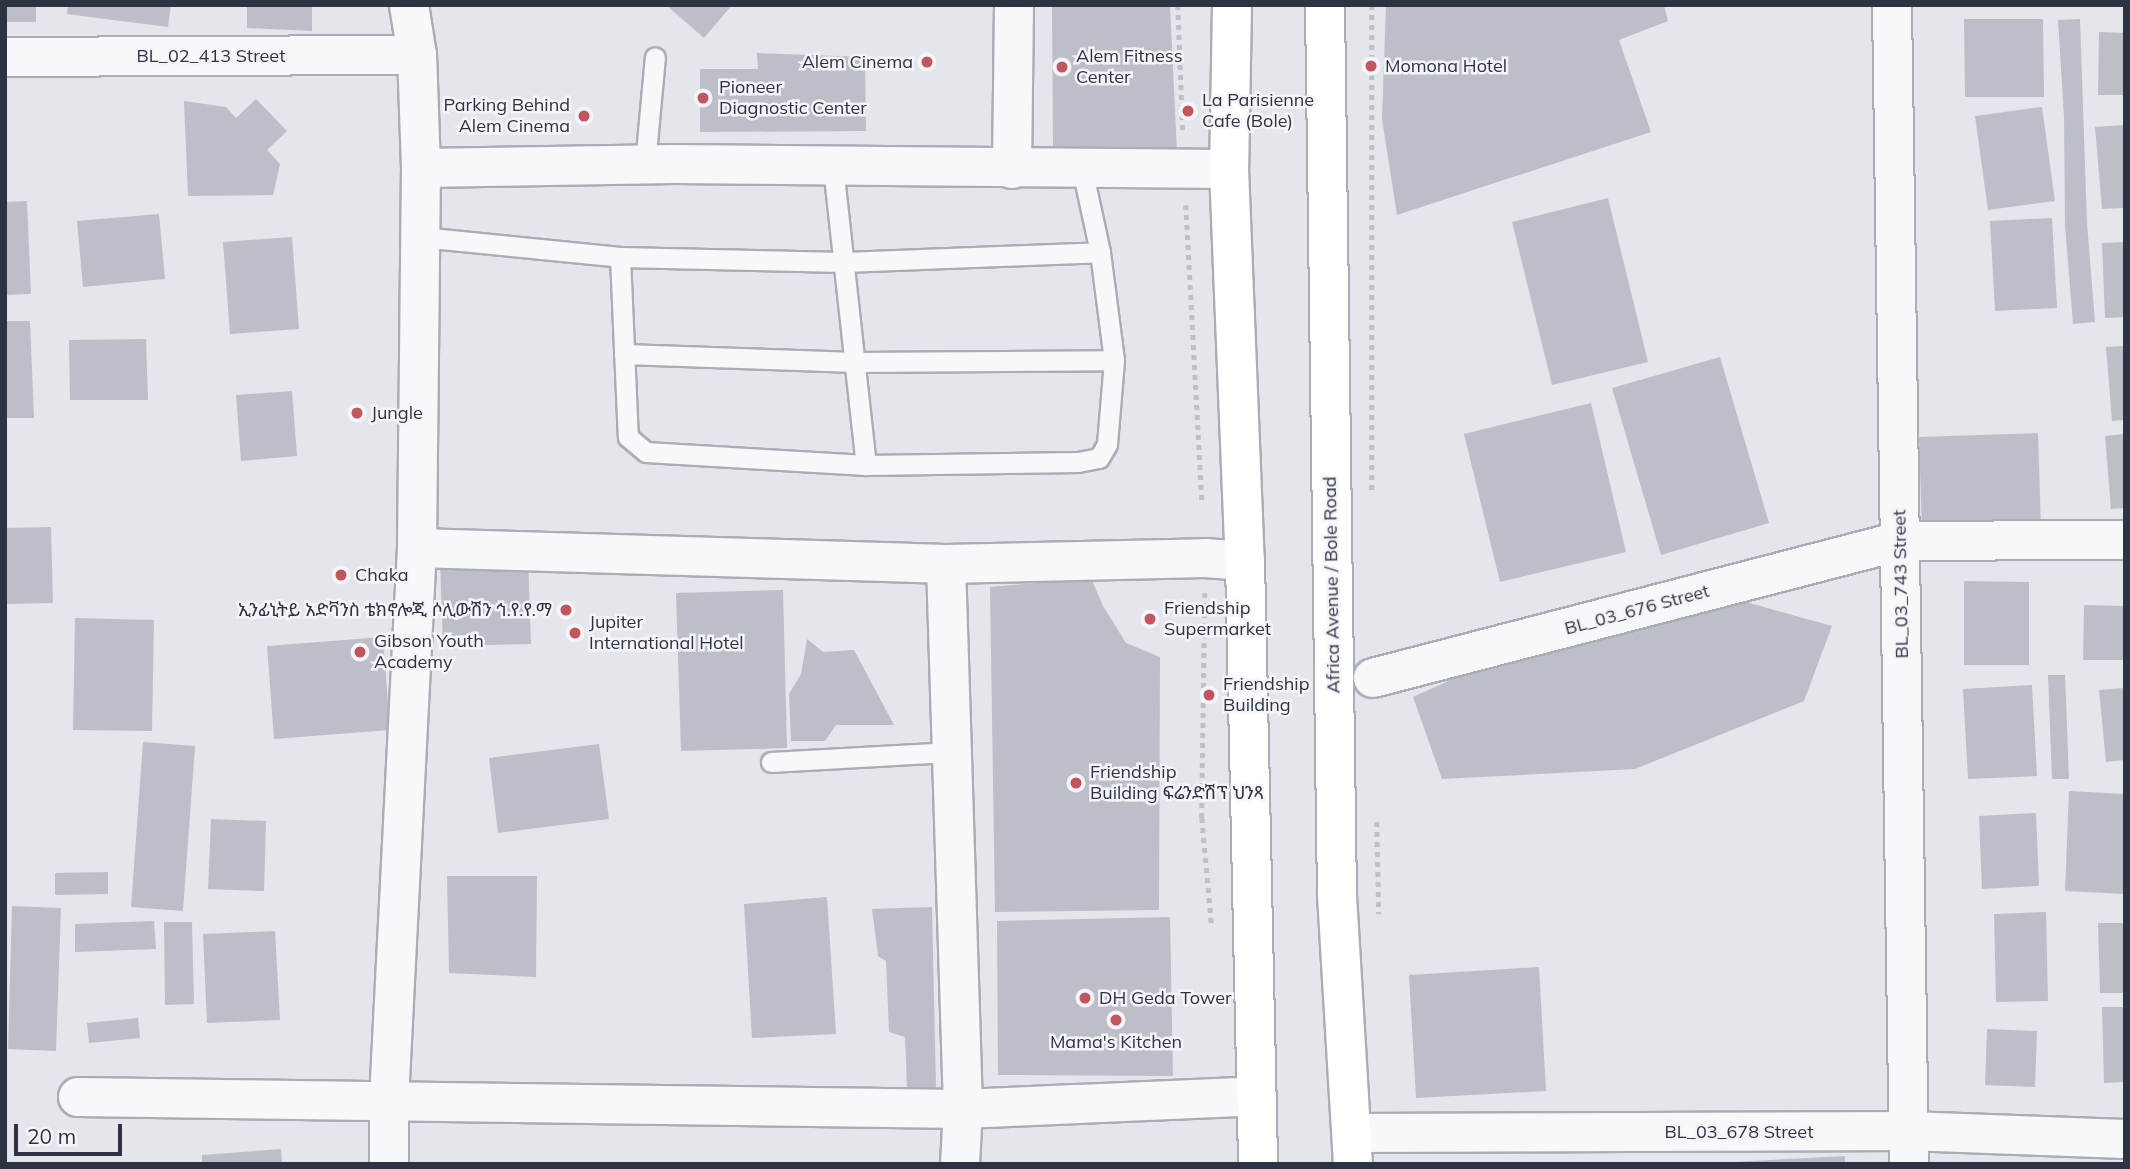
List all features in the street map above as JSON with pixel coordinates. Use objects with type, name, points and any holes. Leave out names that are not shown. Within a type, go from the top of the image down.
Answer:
[{"type":"main road","points":[[1232,5],[1229,169],[1245,561],[1258,1164]]},
{"type":"main road","name":"Africa Avenue / Bole Road","points":[[1325,5],[1337,895],[1353,1149]]},
{"type":"street","points":[[389,1164],[389,1100],[417,548],[421,168],[417,55],[409,5]]},
{"type":"street","points":[[1012,169],[1013,5]]},
{"type":"street","name":"BL_03_743 Street","points":[[1892,5],[1908,1147]]},
{"type":"street","name":"BL_02_413 Street","points":[[5,57],[417,55]]},
{"type":"street","points":[[421,168],[645,164],[1229,169]]},
{"type":"street","name":"BL_03_676 Street","points":[[1373,678],[1900,541],[2125,541]]},
{"type":"street","points":[[417,548],[946,564],[1205,558],[1245,561]]},
{"type":"street","points":[[946,564],[963,1109],[960,1164]]},
{"type":"street","points":[[78,1097],[963,1109],[1257,1096]]},
{"type":"street","name":"BL_03_678 Street","points":[[1353,1149],[1908,1147],[2125,1139]]},
{"type":"lane","points":[[645,164],[655,57]]},
{"type":"lane","points":[[833,167],[866,465]]},
{"type":"lane","points":[[620,257],[628,437],[646,452],[866,465],[1078,462],[1099,458],[1107,444],[1114,360],[1100,252],[1082,169]]},
{"type":"lane","points":[[421,237],[620,257],[844,262],[1100,252]]},
{"type":"lane","points":[[624,354],[856,362],[1114,360]]},
{"type":"lane","points":[[771,762],[952,752]]},
{"type":"path","points":[[1372,5],[1373,503]]},
{"type":"path","points":[[1377,810],[1379,917]]},
{"type":"building","points":[[5,5],[36,5],[36,22],[5,22]]},
{"type":"building","points":[[68,5],[171,5],[168,27],[67,14]]},
{"type":"building","points":[[247,5],[312,5],[312,31],[247,28]]},
{"type":"building","points":[[666,5],[732,5],[704,38]]},
{"type":"building","points":[[1052,5],[1170,5],[1177,152],[1053,149]]},
{"type":"building","points":[[1386,5],[1664,5],[1668,21],[1619,40],[1651,132],[1397,215],[1382,119]]},
{"type":"building","points":[[1964,19],[2043,19],[2044,97],[1965,97]]},
{"type":"building","points":[[2080,19],[2087,223],[2095,322],[2073,324],[2065,225],[2064,117],[2058,20]]},
{"type":"building","points":[[2099,32],[2125,33],[2125,95],[2098,95]]},
{"type":"building","points":[[757,53],[865,57],[866,131],[700,132],[700,69],[758,69]]},
{"type":"building","points":[[256,99],[287,131],[267,150],[280,164],[273,195],[188,196],[184,101],[226,107],[236,118]]},
{"type":"building","points":[[2042,107],[2055,201],[1988,210],[1975,116]]},
{"type":"building","points":[[2125,125],[2125,208],[2102,209],[2095,127]]},
{"type":"building","points":[[1608,198],[1648,362],[1552,385],[1512,222]]},
{"type":"building","points":[[27,201],[31,294],[5,295],[5,202]]},
{"type":"building","points":[[159,214],[165,279],[83,287],[77,221]]},
{"type":"building","points":[[2052,218],[2057,308],[1995,311],[1990,221]]},
{"type":"building","points":[[292,237],[299,329],[230,334],[223,242]]},
{"type":"building","points":[[2125,242],[2125,317],[2105,318],[2102,243]]},
{"type":"building","points":[[5,321],[30,321],[34,418],[5,418]]},
{"type":"building","points":[[146,339],[148,400],[70,400],[69,340]]},
{"type":"building","points":[[2125,346],[2125,420],[2112,421],[2106,347]]},
{"type":"building","points":[[1720,357],[1769,523],[1661,555],[1612,388]]},
{"type":"building","points":[[292,391],[297,456],[241,461],[236,395]]},
{"type":"building","points":[[1591,403],[1626,552],[1500,582],[1464,434]]},
{"type":"building","points":[[2038,433],[2041,529],[1922,532],[1919,437]]},
{"type":"building","points":[[2125,434],[2125,508],[2111,509],[2105,436]]},
{"type":"building","points":[[51,527],[53,603],[5,604],[5,528]]},
{"type":"building","points":[[528,558],[531,644],[443,646],[440,560]]},
{"type":"building","name":"Friendship Building ፍሬንድሽፕ ህንጻ","points":[[1091,578],[1103,606],[1126,643],[1160,657],[1159,910],[995,912],[990,587]]},
{"type":"building","points":[[1964,581],[2029,582],[2029,665],[1964,665]]},
{"type":"building","points":[[783,590],[787,748],[681,751],[676,593]]},
{"type":"building","points":[[1739,600],[1832,626],[1804,701],[1635,769],[1442,779],[1413,697],[1515,651]]},
{"type":"building","points":[[2084,605],[2125,606],[2125,660],[2083,660]]},
{"type":"building","points":[[75,618],[154,620],[152,731],[73,730]]},
{"type":"building","points":[[383,637],[390,730],[274,739],[267,646]]},
{"type":"building","points":[[807,639],[823,652],[854,650],[894,725],[836,725],[825,741],[791,741],[789,694],[801,674]]},
{"type":"building","points":[[2048,675],[2065,675],[2069,779],[2052,779]]},
{"type":"building","points":[[2032,685],[2037,776],[1968,779],[1963,689]]},
{"type":"building","points":[[2125,688],[2125,760],[2106,762],[2099,690]]},
{"type":"building","points":[[143,742],[195,746],[183,911],[131,907]]},
{"type":"building","points":[[599,744],[609,819],[498,833],[489,758]]},
{"type":"building","points":[[2069,791],[2125,794],[2125,894],[2065,891]]},
{"type":"building","points":[[2036,813],[2039,886],[1982,889],[1979,816]]},
{"type":"building","points":[[211,819],[266,821],[264,891],[208,889]]},
{"type":"building","points":[[108,872],[108,894],[55,895],[55,873]]},
{"type":"building","points":[[447,876],[537,876],[536,977],[449,973]]},
{"type":"building","points":[[827,897],[836,1034],[752,1038],[744,904]]},
{"type":"building","points":[[12,906],[61,908],[56,1051],[8,1049]]},
{"type":"building","points":[[932,907],[936,1088],[907,1087],[905,1037],[889,1032],[886,961],[878,956],[872,909]]},
{"type":"building","points":[[2046,912],[2048,1001],[1996,1002],[1994,914]]},
{"type":"building","name":"DH Geda Tower","points":[[1170,917],[1173,1076],[998,1075],[997,921]]},
{"type":"building","points":[[154,921],[156,949],[75,952],[75,924]]},
{"type":"building","points":[[164,922],[192,922],[194,1004],[165,1005]]},
{"type":"building","points":[[2098,923],[2125,923],[2125,993],[2100,993]]},
{"type":"building","points":[[275,931],[280,1020],[207,1023],[203,934]]},
{"type":"building","points":[[1539,967],[1546,1091],[1416,1098],[1409,975]]},
{"type":"building","points":[[2102,1007],[2125,1007],[2125,1082],[2104,1083]]},
{"type":"building","points":[[138,1018],[140,1038],[89,1043],[87,1023]]},
{"type":"building","points":[[1987,1029],[2037,1031],[2035,1087],[1985,1085]]},
{"type":"building","points":[[281,1149],[282,1164],[202,1164],[202,1155]]},
{"type":"building","points":[[1845,1156],[1845,1164],[1731,1164],[1731,1162]]},
{"type":"place","name":"Alem Cinema","points":[[927,62]]},
{"type":"place","name":"Momona Hotel","points":[[1371,66]]},
{"type":"place","name":"Alem Fitness Center","points":[[1062,67]]},
{"type":"place","name":"Pioneer Diagnostic Center","points":[[703,98]]},
{"type":"place","name":"La Parisienne Cafe (Bole)","points":[[1188,111]]},
{"type":"place","name":"Parking Behind Alem Cinema","points":[[584,116]]},
{"type":"place","name":"Jungle","points":[[357,413]]},
{"type":"place","name":"Chaka","points":[[341,575]]},
{"type":"place","name":"ኢንፊኒትይ አድቫንስ ቴክኖሎጂ ሶሊውሽን ኅ.የ.የ.ማ","points":[[566,610]]},
{"type":"place","name":"Friendship Supermarket","points":[[1150,619]]},
{"type":"place","name":"Jupiter International Hotel","points":[[575,633]]},
{"type":"place","name":"Gibson Youth Academy","points":[[360,652]]},
{"type":"place","name":"Friendship Building","points":[[1209,695]]},
{"type":"place","name":"Friendship Building ፍሬንድሽፕ ህንጻ","points":[[1076,783]]},
{"type":"place","name":"DH Geda Tower","points":[[1085,998]]},
{"type":"place","name":"Mama's Kitchen","points":[[1116,1020]]}]
